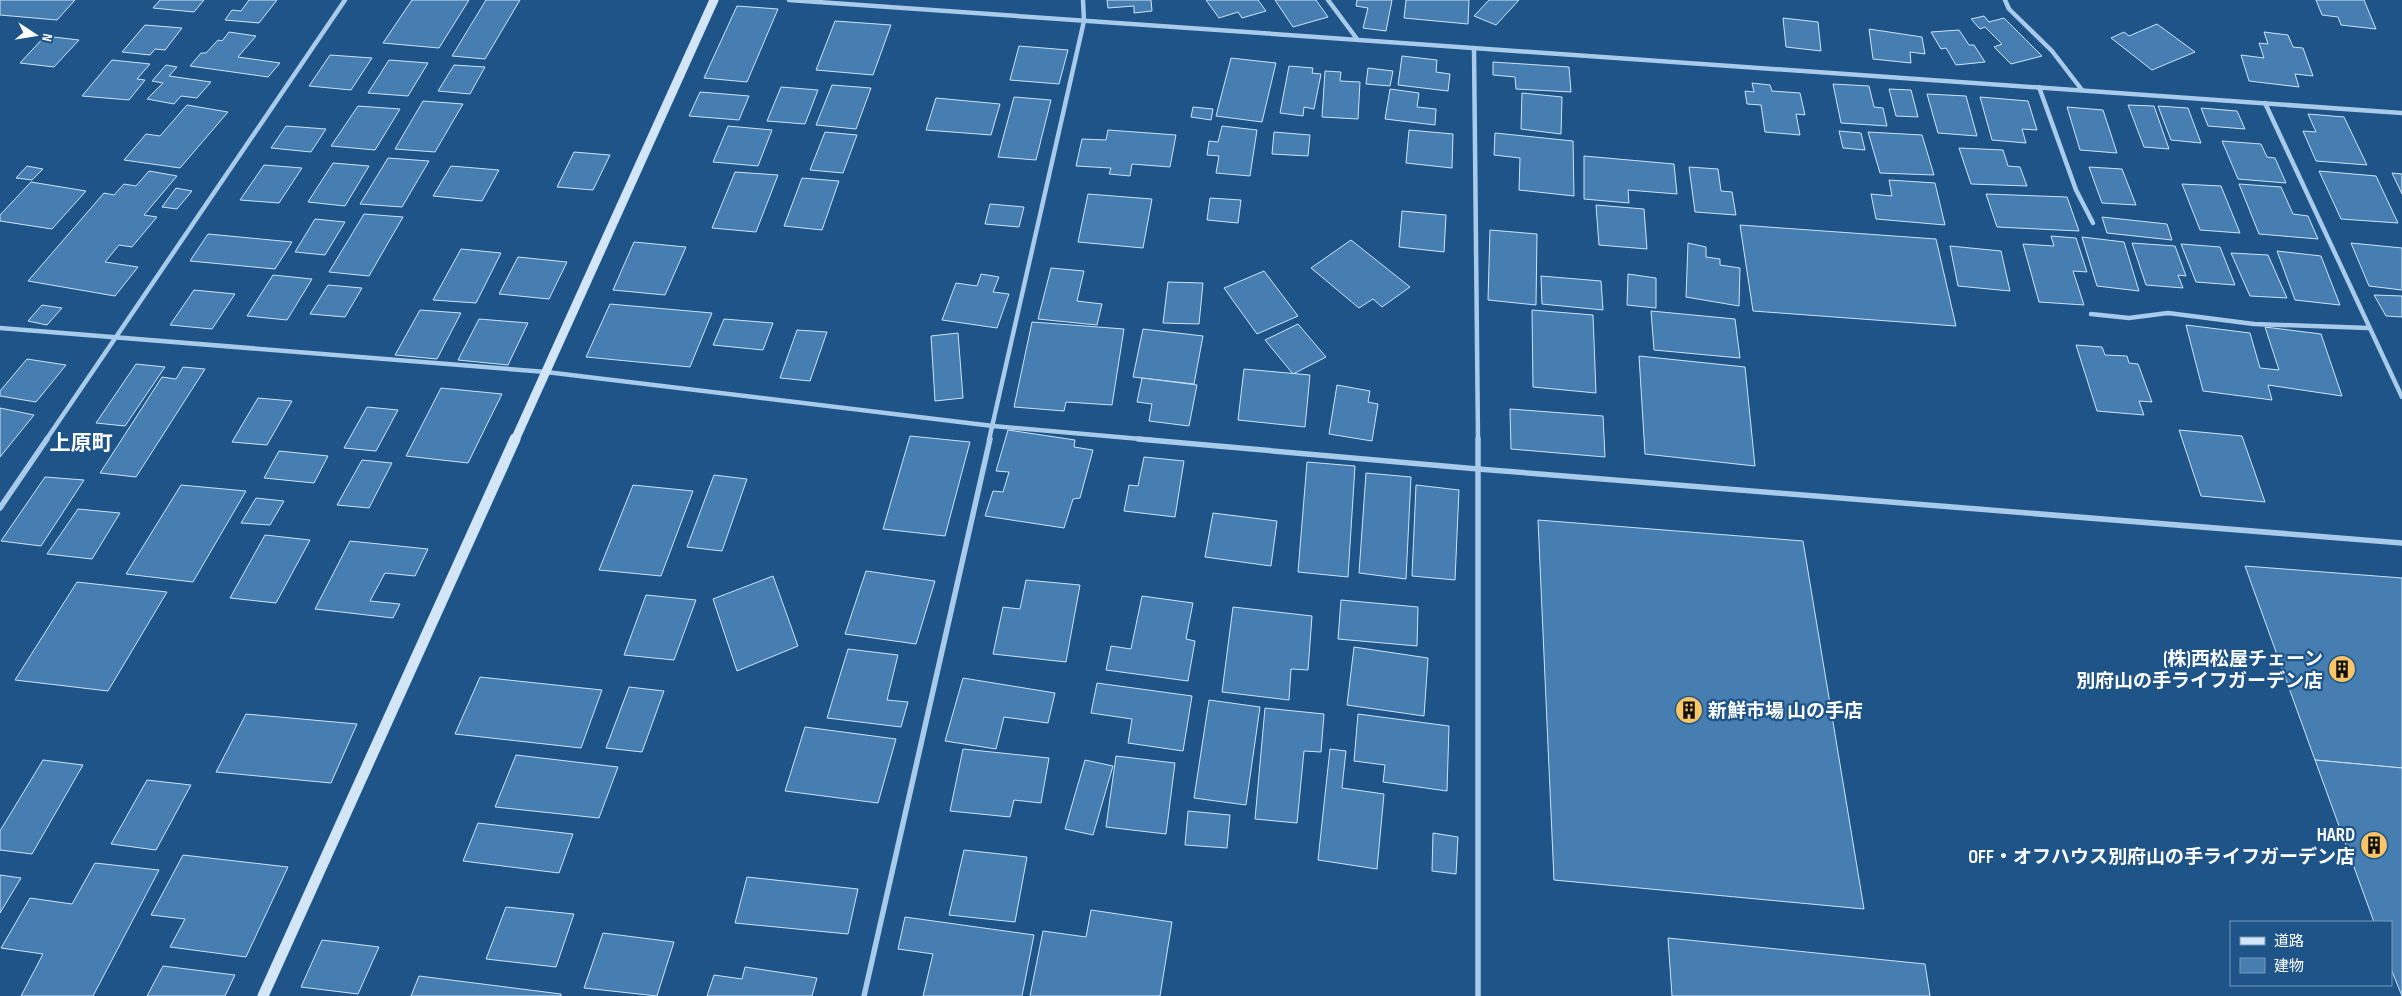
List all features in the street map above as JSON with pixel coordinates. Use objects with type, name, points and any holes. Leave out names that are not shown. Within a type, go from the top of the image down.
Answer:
[{"type":"street","points":[[0,508],[345,0]]},
{"type":"street","points":[[262,996],[714,0]]},
{"type":"street","points":[[789,0],[2402,113]]},
{"type":"street","points":[[864,996],[1084,21],[1084,0]]},
{"type":"street","points":[[1328,0],[1357,40]]},
{"type":"street","points":[[2005,0],[2009,10],[2052,52],[2082,90]]},
{"type":"street","points":[[1474,48],[1478,469],[1478,996]]},
{"type":"street","points":[[2039,87],[2076,190],[2093,223]]},
{"type":"street","points":[[2265,103],[2368,328],[2402,397]]},
{"type":"street","points":[[2091,314],[2129,318],[2168,313],[2254,324],[2368,328]]},
{"type":"street","points":[[0,328],[546,372],[993,426],[1478,469],[2402,543]]},
{"type":"building","points":[[0,0],[75,0],[57,20],[0,15]]},
{"type":"building","points":[[160,0],[204,0],[194,12],[153,8]]},
{"type":"building","points":[[249,0],[277,0],[259,23],[225,20],[232,10],[241,11]]},
{"type":"building","points":[[412,0],[469,0],[439,48],[383,43]]},
{"type":"building","points":[[486,0],[520,0],[485,59],[452,56]]},
{"type":"building","points":[[1107,0],[1151,0],[1152,11],[1134,13],[1134,6],[1108,8]]},
{"type":"building","points":[[1206,0],[1258,0],[1266,11],[1242,18],[1238,12],[1219,18]]},
{"type":"building","points":[[1275,0],[1316,0],[1328,17],[1293,27]]},
{"type":"building","points":[[1357,0],[1392,0],[1386,31],[1363,28],[1368,8],[1356,6]]},
{"type":"building","points":[[1406,0],[1469,0],[1468,24],[1404,18]]},
{"type":"building","points":[[1489,0],[1519,0],[1496,25],[1474,16]]},
{"type":"building","points":[[2316,0],[2364,0],[2376,29],[2341,25],[2338,17],[2322,15]]},
{"type":"building","points":[[737,6],[778,9],[747,82],[704,78]]},
{"type":"building","points":[[1984,16],[1989,22],[2004,18],[2042,56],[2011,64],[1994,47],[2002,44],[1985,27],[1980,29],[1971,19]]},
{"type":"building","points":[[1783,18],[1818,22],[1821,51],[1786,47]]},
{"type":"building","points":[[835,21],[891,25],[873,75],[816,70]]},
{"type":"building","points":[[2157,24],[2195,52],[2152,70],[2111,38],[2124,32],[2129,36]]},
{"type":"building","points":[[145,25],[182,28],[165,50],[155,49],[150,55],[122,52]]},
{"type":"building","points":[[1869,29],[1922,37],[1925,54],[1910,52],[1911,63],[1873,59]]},
{"type":"building","points":[[1959,30],[1969,45],[1974,45],[1985,62],[1956,65],[1946,48],[1941,49],[1931,32]]},
{"type":"building","points":[[229,32],[256,36],[238,57],[280,63],[268,77],[190,66],[201,53],[206,53],[218,40],[222,41]]},
{"type":"building","points":[[2264,32],[2288,35],[2293,47],[2303,48],[2313,76],[2295,74],[2299,87],[2249,81],[2241,55],[2264,58],[2259,43],[2268,44]]},
{"type":"building","points":[[45,36],[79,40],[54,67],[20,63]]},
{"type":"building","points":[[1019,46],[1068,50],[1059,84],[1010,80]]},
{"type":"building","points":[[330,55],[372,58],[351,90],[309,86]]},
{"type":"building","points":[[1402,56],[1437,60],[1436,72],[1450,74],[1448,91],[1398,85]]},
{"type":"building","points":[[1231,58],[1276,63],[1262,122],[1216,116]]},
{"type":"building","points":[[112,60],[150,64],[137,79],[145,80],[129,100],[82,96]]},
{"type":"building","points":[[389,60],[428,63],[408,96],[368,93]]},
{"type":"building","points":[[1493,62],[1569,67],[1571,92],[1516,89],[1515,77],[1493,75]]},
{"type":"building","points":[[166,65],[177,67],[169,76],[211,82],[197,98],[181,96],[174,104],[147,99],[163,83],[152,81]]},
{"type":"building","points":[[454,65],[485,67],[470,94],[438,91]]},
{"type":"building","points":[[1289,66],[1313,68],[1312,73],[1321,74],[1314,109],[1304,107],[1303,116],[1280,113]]},
{"type":"building","points":[[1368,68],[1393,71],[1390,86],[1366,84]]},
{"type":"building","points":[[1325,71],[1341,72],[1340,81],[1360,82],[1358,119],[1322,117]]},
{"type":"building","points":[[1752,83],[1770,85],[1772,91],[1800,93],[1805,115],[1796,114],[1800,135],[1765,132],[1761,105],[1747,104],[1745,91],[1754,92]]},
{"type":"building","points":[[1833,84],[1869,86],[1874,107],[1883,108],[1887,126],[1841,123]]},
{"type":"building","points":[[832,85],[871,88],[856,129],[816,125]]},
{"type":"building","points":[[781,87],[818,90],[805,124],[767,121]]},
{"type":"building","points":[[1390,89],[1419,93],[1417,107],[1436,109],[1435,125],[1385,119]]},
{"type":"building","points":[[1889,89],[1911,90],[1918,117],[1896,116]]},
{"type":"building","points":[[700,92],[749,96],[739,120],[689,116]]},
{"type":"building","points":[[1522,93],[1562,97],[1561,134],[1521,129]]},
{"type":"building","points":[[1927,94],[1966,96],[1977,136],[1938,133]]},
{"type":"building","points":[[1014,97],[1051,100],[1036,160],[998,157]]},
{"type":"building","points":[[1980,97],[2028,101],[2037,130],[2022,129],[2026,143],[1992,140]]},
{"type":"building","points":[[936,98],[1000,104],[991,135],[926,130]]},
{"type":"building","points":[[423,101],[463,104],[435,152],[395,149]]},
{"type":"building","points":[[187,105],[228,112],[180,168],[124,160],[146,134],[160,136]]},
{"type":"building","points":[[2128,105],[2154,106],[2169,149],[2144,147]]},
{"type":"building","points":[[358,106],[400,109],[375,150],[331,146]]},
{"type":"building","points":[[2158,106],[2188,108],[2201,143],[2171,140]]},
{"type":"building","points":[[1193,107],[1213,109],[1211,120],[1191,117]]},
{"type":"building","points":[[2067,107],[2103,110],[2117,153],[2080,150]]},
{"type":"building","points":[[2201,108],[2237,111],[2245,129],[2208,126]]},
{"type":"building","points":[[2308,114],[2344,117],[2367,165],[2316,161],[2303,131],[2316,132]]},
{"type":"building","points":[[286,126],[326,129],[311,152],[271,148]]},
{"type":"building","points":[[728,126],[772,130],[758,166],[713,162]]},
{"type":"building","points":[[1222,126],[1257,130],[1250,176],[1216,173],[1219,156],[1207,155],[1209,141],[1218,142]]},
{"type":"building","points":[[1108,130],[1176,135],[1170,167],[1132,164],[1130,176],[1109,174],[1111,168],[1076,166],[1082,139],[1106,140]]},
{"type":"building","points":[[1409,130],[1453,134],[1452,168],[1406,163]]},
{"type":"building","points":[[1839,131],[1861,133],[1865,150],[1843,148]]},
{"type":"building","points":[[825,132],[857,135],[843,173],[810,170]]},
{"type":"building","points":[[1274,132],[1310,135],[1308,156],[1272,154]]},
{"type":"building","points":[[1868,132],[1922,135],[1934,175],[1880,173]]},
{"type":"building","points":[[1495,133],[1573,141],[1574,196],[1519,190],[1520,158],[1494,155]]},
{"type":"building","points":[[2222,141],[2261,144],[2267,157],[2275,158],[2286,183],[2238,179]]},
{"type":"building","points":[[1959,148],[2003,150],[2008,166],[2020,167],[2027,186],[1971,184]]},
{"type":"building","points":[[574,152],[610,155],[593,190],[557,187]]},
{"type":"building","points":[[1584,156],[1674,164],[1677,194],[1628,190],[1629,203],[1584,199]]},
{"type":"building","points":[[388,158],[429,161],[402,207],[360,204]]},
{"type":"building","points":[[333,163],[369,166],[345,206],[308,202]]},
{"type":"building","points":[[264,165],[302,168],[279,203],[240,200]]},
{"type":"building","points":[[27,166],[43,169],[32,180],[16,178]]},
{"type":"building","points":[[451,166],[499,170],[482,201],[433,196]]},
{"type":"building","points":[[1689,167],[1718,169],[1721,191],[1732,192],[1736,215],[1695,212]]},
{"type":"building","points":[[2089,167],[2122,169],[2136,205],[2102,203]]},
{"type":"building","points":[[149,171],[177,176],[144,215],[157,217],[132,247],[119,245],[105,262],[138,267],[115,296],[28,281],[104,193],[114,195],[124,184],[136,186]]},
{"type":"building","points":[[2319,171],[2376,176],[2398,223],[2341,219]]},
{"type":"building","points":[[735,172],[778,175],[756,232],[712,228]]},
{"type":"building","points":[[2392,173],[2402,174],[2402,194]]},
{"type":"building","points":[[802,178],[839,181],[822,230],[784,226]]},
{"type":"building","points":[[1889,180],[1935,183],[1945,225],[1876,219],[1871,194],[1892,196]]},
{"type":"building","points":[[31,182],[86,191],[52,229],[0,221],[0,215]]},
{"type":"building","points":[[2182,184],[2221,186],[2240,233],[2200,230]]},
{"type":"building","points":[[2239,184],[2281,187],[2293,214],[2308,216],[2318,239],[2259,234]]},
{"type":"building","points":[[176,188],[192,191],[177,209],[162,207]]},
{"type":"building","points":[[1088,194],[1152,199],[1143,248],[1078,242]]},
{"type":"building","points":[[1986,194],[2067,197],[2079,231],[1997,227]]},
{"type":"building","points":[[1210,198],[1241,200],[1238,223],[1207,220]]},
{"type":"building","points":[[990,204],[1024,207],[1019,227],[985,224]]},
{"type":"building","points":[[1596,205],[1644,209],[1647,249],[1599,245]]},
{"type":"building","points":[[1402,211],[1446,215],[1444,252],[1399,247]]},
{"type":"building","points":[[364,214],[403,217],[369,276],[329,272]]},
{"type":"building","points":[[2102,217],[2167,224],[2172,240],[2107,233]]},
{"type":"building","points":[[315,219],[345,222],[325,255],[295,252]]},
{"type":"building","points":[[1740,225],[1936,239],[1956,326],[1753,311]]},
{"type":"building","points":[[1490,230],[1537,234],[1536,305],[1488,300]]},
{"type":"building","points":[[208,234],[292,242],[275,269],[190,261]]},
{"type":"building","points":[[2051,236],[2076,238],[2087,272],[2073,271],[2084,305],[2039,302],[2023,244],[2054,246]]},
{"type":"building","points":[[2082,237],[2124,242],[2139,291],[2097,286]]},
{"type":"building","points":[[1351,240],[1410,287],[1382,307],[1373,299],[1359,308],[1311,268]]},
{"type":"building","points":[[634,242],[686,247],[665,295],[613,290]]},
{"type":"building","points":[[1688,243],[1706,247],[1706,257],[1720,259],[1720,265],[1740,268],[1739,306],[1686,297]]},
{"type":"building","points":[[2132,243],[2175,246],[2186,276],[2178,275],[2183,288],[2146,285]]},
{"type":"building","points":[[2351,243],[2402,248],[2402,290],[2369,286]]},
{"type":"building","points":[[2181,244],[2220,247],[2235,285],[2196,282]]},
{"type":"building","points":[[1950,246],[2001,251],[2010,291],[1958,286]]},
{"type":"building","points":[[461,249],[501,253],[476,303],[433,300]]},
{"type":"building","points":[[2277,251],[2321,256],[2340,305],[2295,300]]},
{"type":"building","points":[[2231,253],[2268,255],[2287,298],[2250,296]]},
{"type":"building","points":[[518,257],[567,262],[549,299],[499,294]]},
{"type":"building","points":[[1051,268],[1084,271],[1077,301],[1102,304],[1097,325],[1038,319]]},
{"type":"building","points":[[1264,271],[1298,316],[1257,334],[1224,288]]},
{"type":"building","points":[[981,274],[999,277],[993,292],[1009,294],[997,328],[942,320],[956,283],[977,286]]},
{"type":"building","points":[[1628,274],[1656,278],[1656,308],[1627,305]]},
{"type":"building","points":[[273,275],[312,279],[287,320],[247,316]]},
{"type":"building","points":[[1541,276],[1601,281],[1603,310],[1542,304]]},
{"type":"building","points":[[1168,282],[1203,283],[1199,324],[1163,323]]},
{"type":"building","points":[[328,285],[362,288],[345,317],[310,314]]},
{"type":"building","points":[[194,290],[235,294],[212,329],[170,325]]},
{"type":"building","points":[[2374,295],[2402,296],[2402,317],[2386,316]]},
{"type":"building","points":[[610,304],[712,313],[690,367],[586,357]]},
{"type":"building","points":[[42,305],[62,308],[47,325],[28,321]]},
{"type":"building","points":[[420,310],[461,313],[437,359],[395,355]]},
{"type":"building","points":[[1532,310],[1593,315],[1596,393],[1533,387]]},
{"type":"building","points":[[1651,311],[1735,319],[1740,358],[1654,350]]},
{"type":"building","points":[[479,319],[528,323],[508,365],[458,360]]},
{"type":"building","points":[[724,319],[773,323],[763,350],[713,345]]},
{"type":"building","points":[[1032,322],[1124,329],[1112,405],[1066,402],[1064,411],[1014,407]]},
{"type":"building","points":[[1298,324],[1326,357],[1293,374],[1265,340]]},
{"type":"building","points":[[2186,325],[2250,333],[2260,368],[2279,370],[2265,327],[2321,334],[2342,396],[2268,385],[2272,400],[2203,391]]},
{"type":"building","points":[[1143,329],[1203,336],[1194,384],[1133,377]]},
{"type":"building","points":[[797,330],[827,332],[810,381],[780,378]]},
{"type":"building","points":[[958,333],[963,398],[935,401],[931,336]]},
{"type":"building","points":[[2076,345],[2102,347],[2105,355],[2127,356],[2129,363],[2138,364],[2152,402],[2139,401],[2144,415],[2097,411]]},
{"type":"building","points":[[1639,356],[1745,367],[1755,466],[1645,454]]},
{"type":"building","points":[[27,359],[66,365],[36,402],[0,396],[0,391]]},
{"type":"building","points":[[136,364],[165,367],[125,426],[96,423]]},
{"type":"building","points":[[183,367],[205,369],[136,477],[100,473],[162,377],[176,379]]},
{"type":"building","points":[[1244,369],[1310,375],[1305,427],[1238,420]]},
{"type":"building","points":[[1142,378],[1197,385],[1189,426],[1149,421],[1152,404],[1137,402]]},
{"type":"building","points":[[1337,385],[1370,391],[1368,402],[1378,404],[1372,441],[1329,434]]},
{"type":"building","points":[[441,388],[502,394],[468,463],[406,456]]},
{"type":"building","points":[[258,398],[292,401],[267,445],[232,442]]},
{"type":"building","points":[[367,407],[398,410],[376,451],[344,448]]},
{"type":"building","points":[[0,408],[34,415],[0,457]]},
{"type":"building","points":[[1510,409],[1603,416],[1605,457],[1511,449]]},
{"type":"building","points":[[1008,430],[1075,440],[1074,447],[1093,450],[1080,498],[1073,499],[1064,528],[985,516],[993,491],[1003,492],[1009,472],[996,471]]},
{"type":"building","points":[[2179,430],[2242,436],[2265,502],[2201,496]]},
{"type":"building","points":[[910,436],[970,442],[945,536],[883,529]]},
{"type":"building","points":[[279,451],[328,456],[314,483],[264,478]]},
{"type":"building","points":[[1144,457],[1184,461],[1175,517],[1124,511],[1129,485],[1138,486]]},
{"type":"building","points":[[362,460],[392,463],[369,508],[337,505]]},
{"type":"building","points":[[1307,462],[1355,466],[1348,577],[1298,572]]},
{"type":"building","points":[[1366,473],[1411,477],[1406,579],[1359,573]]},
{"type":"building","points":[[714,475],[747,479],[722,551],[687,547]]},
{"type":"building","points":[[45,477],[84,480],[41,546],[1,541]]},
{"type":"building","points":[[181,485],[246,491],[193,582],[126,574]]},
{"type":"building","points":[[633,485],[693,491],[661,576],[599,570]]},
{"type":"building","points":[[1416,485],[1459,490],[1455,580],[1412,576]]},
{"type":"building","points":[[256,498],[284,501],[270,525],[241,523]]},
{"type":"building","points":[[78,509],[120,513],[92,559],[47,554]]},
{"type":"building","points":[[1213,513],[1277,521],[1271,566],[1205,557]]},
{"type":"building","name":"新鮮市場 山の手店","points":[[1538,520],[1803,541],[1864,909],[1554,880]]},
{"type":"building","points":[[265,535],[310,540],[276,603],[230,598]]},
{"type":"building","points":[[350,541],[428,549],[415,576],[385,573],[370,601],[400,604],[393,618],[315,609]]},
{"type":"building","name":"(株)西松屋チェーン 別府山の手ライフガーデン店","points":[[2245,566],[2402,578],[2402,768],[2315,760]]},
{"type":"building","points":[[866,571],[935,581],[916,644],[845,634]]},
{"type":"building","points":[[773,576],[798,646],[737,671],[713,599]]},
{"type":"building","points":[[1026,580],[1080,585],[1066,662],[993,654],[1003,607],[1020,609]]},
{"type":"building","points":[[77,582],[167,592],[108,691],[15,680]]},
{"type":"building","points":[[646,595],[696,600],[674,660],[624,655]]},
{"type":"building","points":[[1142,596],[1193,603],[1186,639],[1195,641],[1188,681],[1106,670],[1111,646],[1131,649]]},
{"type":"building","points":[[1341,600],[1418,607],[1417,646],[1338,639]]},
{"type":"building","points":[[1233,607],[1312,616],[1308,670],[1291,669],[1289,700],[1222,692]]},
{"type":"building","points":[[1354,647],[1428,658],[1424,716],[1347,705]]},
{"type":"building","points":[[848,649],[898,655],[887,700],[908,702],[901,727],[827,718]]},
{"type":"building","points":[[480,677],[602,690],[581,748],[455,734]]},
{"type":"building","points":[[963,678],[1055,693],[1048,723],[1004,717],[996,749],[945,741]]},
{"type":"building","points":[[1097,683],[1192,696],[1183,751],[1128,743],[1132,719],[1091,713]]},
{"type":"building","points":[[629,687],[664,691],[642,752],[606,748]]},
{"type":"building","points":[[1209,700],[1260,707],[1246,805],[1194,798]]},
{"type":"building","points":[[1265,708],[1324,714],[1321,752],[1304,751],[1297,823],[1255,819]]},
{"type":"building","points":[[246,714],[357,724],[331,783],[216,772]]},
{"type":"building","points":[[1358,714],[1449,726],[1447,791],[1383,782],[1385,765],[1354,761]]},
{"type":"building","points":[[805,727],[896,739],[878,803],[785,791]]},
{"type":"building","points":[[963,749],[1049,758],[1041,803],[1014,800],[1010,817],[950,811]]},
{"type":"building","points":[[1330,749],[1346,751],[1342,788],[1384,794],[1377,869],[1318,860]]},
{"type":"building","points":[[516,755],[618,767],[599,818],[495,807]]},
{"type":"building","points":[[1116,756],[1175,763],[1166,834],[1106,827]]},
{"type":"building","points":[[43,760],[83,765],[32,854],[0,850],[0,831]]},
{"type":"building","points":[[1085,760],[1113,766],[1093,835],[1065,829]]},
{"type":"building","name":"HARD OFF・オフハウス別府山の手ライフガーデン店","points":[[2315,760],[2402,768],[2402,996],[2392,971],[2392,921],[2374,921]]},
{"type":"building","points":[[147,780],[191,785],[156,850],[111,844]]},
{"type":"building","points":[[1188,811],[1230,815],[1227,848],[1185,845]]},
{"type":"building","points":[[478,823],[573,834],[559,873],[463,861]]},
{"type":"building","points":[[1433,833],[1458,837],[1456,874],[1432,871]]},
{"type":"building","points":[[964,850],[1027,857],[1015,922],[949,915]]},
{"type":"building","points":[[183,855],[288,867],[246,957],[170,947],[185,919],[151,915]]},
{"type":"building","points":[[95,863],[159,870],[93,996],[21,996],[43,954],[1,948],[30,898],[72,904]]},
{"type":"building","points":[[0,875],[21,878],[0,913]]},
{"type":"building","points":[[747,877],[858,889],[848,934],[735,923]]},
{"type":"building","points":[[506,907],[574,914],[556,967],[486,959]]},
{"type":"building","points":[[1091,910],[1172,922],[1160,996],[1030,996],[1043,931],[1086,937]]},
{"type":"building","points":[[905,917],[1034,935],[1022,996],[923,996],[933,954],[898,949]]},
{"type":"building","points":[[603,933],[674,942],[657,996],[584,988]]},
{"type":"building","points":[[1668,938],[1925,964],[1930,996],[1672,996]]},
{"type":"building","points":[[322,940],[379,947],[358,994],[301,987]]},
{"type":"building","points":[[163,966],[235,975],[225,996],[147,996]]},
{"type":"building","points":[[745,967],[817,978],[812,996],[707,996],[714,975],[742,979]]},
{"type":"building","points":[[419,976],[561,994],[561,996],[411,996]]},
{"type":"place","name":"(株)西松屋チェーン 別府山の手ライフガーデン店","points":[[2342,669]]},
{"type":"place","name":"新鮮市場 山の手店","points":[[1689,710]]},
{"type":"place","name":"HARD OFF・オフハウス別府山の手ライフガーデン店","points":[[2374,845]]},
{"type":"district","name":"上原町","points":[[81,443]]}]
